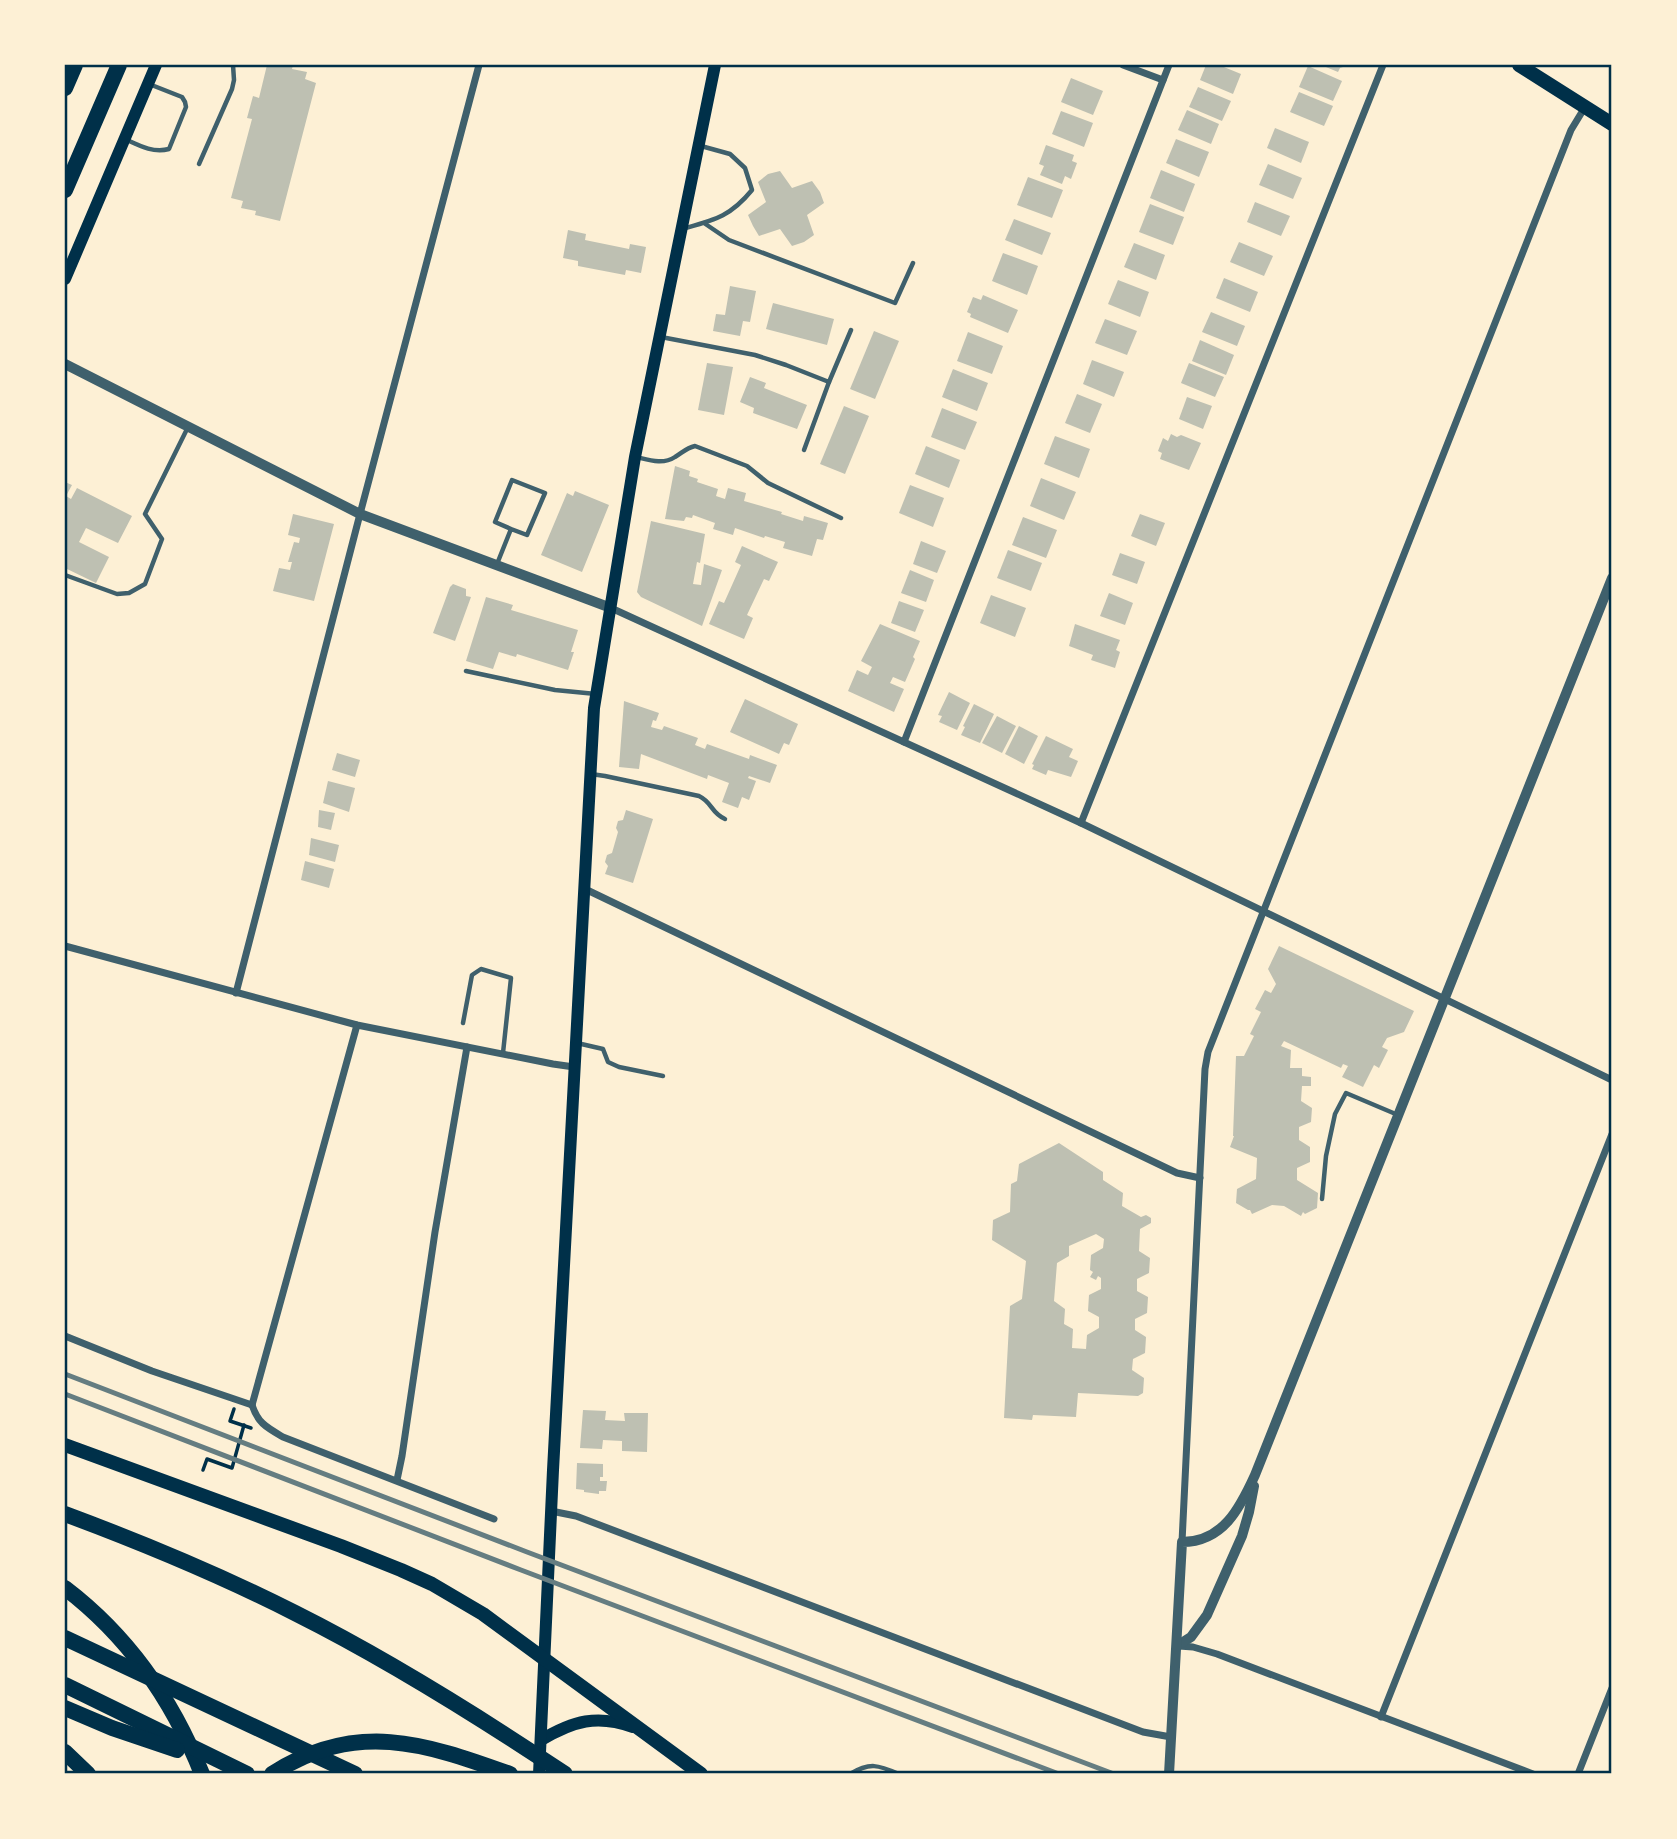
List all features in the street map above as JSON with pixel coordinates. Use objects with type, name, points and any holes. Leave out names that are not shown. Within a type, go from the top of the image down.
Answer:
[{"type":"highway","points":[[65,88],[75,65]]},
{"type":"highway","points":[[65,190],[119,65]]},
{"type":"highway","points":[[65,1514],[177,1557],[312,1621],[425,1685],[565,1774]]},
{"type":"highway","points":[[65,1588],[101,1619],[142,1665],[175,1716],[202,1774]]},
{"type":"highway","points":[[65,1638],[348,1771]]},
{"type":"highway","points":[[65,1685],[246,1774]]},
{"type":"highway","points":[[65,1708],[141,1738],[246,1774]]},
{"type":"highway","points":[[272,1774],[319,1751],[359,1742],[384,1740],[432,1748],[510,1774]]},
{"type":"highway","points":[[65,1752],[88,1774]]},
{"type":"main road","points":[[65,279],[156,65]]},
{"type":"main road","points":[[539,1774],[594,708],[635,457],[715,65]]},
{"type":"main road","points":[[1519,65],[1612,124]]},
{"type":"main road","points":[[65,1445],[401,1570],[460,1600],[701,1774]]},
{"type":"main road","points":[[541,1740],[569,1725],[600,1720],[621,1723],[643,1731]]},
{"type":"street","points":[[236,993],[480,65]]},
{"type":"street","points":[[1123,65],[1163,80]]},
{"type":"street","points":[[904,742],[1169,65]]},
{"type":"street","points":[[1081,823],[1383,65]]},
{"type":"street","points":[[1169,1774],[1208,1052],[1566,143],[1585,107]]},
{"type":"street","points":[[65,364],[360,514],[611,608],[1081,823],[1612,1080]]},
{"type":"street","points":[[1182,1542],[1200,1541],[1216,1532],[1232,1516],[1255,1475],[1612,578]]},
{"type":"street","points":[[585,889],[1177,1173],[1200,1178]]},
{"type":"street","points":[[65,946],[357,1026],[574,1066]]},
{"type":"street","points":[[357,1026],[252,1405],[256,1417],[283,1437],[494,1519]]},
{"type":"street","points":[[397,1480],[467,1047]]},
{"type":"street","points":[[1381,1717],[1612,1134]]},
{"type":"street","points":[[65,1336],[152,1371],[252,1405]]},
{"type":"street","points":[[1177,1646],[1191,1637],[1207,1615],[1242,1536],[1255,1475]]},
{"type":"street","points":[[551,1511],[576,1516],[1143,1732],[1171,1737]]},
{"type":"street","points":[[1177,1646],[1193,1647],[1217,1654],[1533,1774]]},
{"type":"street","points":[[1578,1774],[1612,1688]]},
{"type":"lane","points":[[199,164],[232,89],[233,65]]},
{"type":"lane","points":[[124,138],[160,151],[169,149],[175,138],[186,107],[185,102],[182,97],[148,83]]},
{"type":"lane","points":[[682,230],[719,218],[739,206],[752,190],[744,169],[730,154],[698,146]]},
{"type":"lane","points":[[704,223],[729,240],[895,303],[913,263]]},
{"type":"lane","points":[[804,450],[851,330]]},
{"type":"lane","points":[[660,337],[755,355],[829,382]]},
{"type":"lane","points":[[65,575],[117,594],[129,593],[145,584],[162,539],[145,514],[188,426]]},
{"type":"lane","points":[[635,457],[661,462],[695,446],[747,466],[768,483],[841,518]]},
{"type":"lane","points":[[512,480],[545,493],[527,535],[511,529],[495,522],[512,480]]},
{"type":"lane","points":[[496,565],[511,529]]},
{"type":"lane","points":[[466,671],[555,690],[596,694]]},
{"type":"lane","points":[[591,774],[699,796],[704,798],[716,815],[724,819]]},
{"type":"lane","points":[[463,1023],[472,975],[475,972],[481,969],[511,978],[503,1054]]},
{"type":"lane","points":[[576,1043],[603,1049],[608,1062],[619,1067],[663,1076]]},
{"type":"lane","points":[[1322,1199],[1326,1156],[1335,1114],[1346,1093],[1399,1115]]},
{"type":"lane","points":[[850,1774],[865,1766],[885,1768],[899,1774]]},
{"type":"path","points":[[202,1470],[207,1459],[232,1468],[244,1425],[230,1420],[232,1416]]},
{"type":"building","points":[[267,65],[293,65],[292,69],[307,72],[305,79],[316,83],[280,221],[255,215],[256,211],[241,208],[243,201],[231,198],[252,119],[247,118],[253,96],[259,98]]},
{"type":"building","points":[[1206,65],[1219,65],[1241,74],[1233,94],[1200,80]]},
{"type":"building","points":[[1321,65],[1344,65],[1338,72]]},
{"type":"building","points":[[1308,66],[1342,81],[1333,101],[1299,87]]},
{"type":"building","points":[[1071,78],[1103,91],[1093,115],[1061,102]]},
{"type":"building","points":[[1198,87],[1231,101],[1222,121],[1189,107]]},
{"type":"building","points":[[1299,92],[1333,106],[1324,126],[1290,112]]},
{"type":"building","points":[[1187,110],[1219,124],[1211,144],[1178,130]]},
{"type":"building","points":[[1061,111],[1093,123],[1084,147],[1052,134]]},
{"type":"building","points":[[1275,128],[1309,142],[1301,163],[1267,148]]},
{"type":"building","points":[[1176,139],[1209,152],[1199,177],[1166,163]]},
{"type":"building","points":[[1046,145],[1074,155],[1072,161],[1077,163],[1071,179],[1065,176],[1062,184],[1040,175],[1044,166],[1039,164]]},
{"type":"building","points":[[1268,164],[1302,178],[1293,199],[1259,185]]},
{"type":"building","points":[[1161,170],[1195,184],[1184,212],[1150,198]]},
{"type":"building","points":[[780,171],[792,188],[812,181],[824,203],[807,215],[814,235],[792,246],[780,229],[759,236],[748,215],[766,202],[758,182],[768,174]]},
{"type":"building","points":[[1028,177],[1063,190],[1052,218],[1017,205]]},
{"type":"building","points":[[1255,202],[1290,216],[1281,236],[1247,222]]},
{"type":"building","points":[[1150,204],[1184,217],[1173,245],[1139,232]]},
{"type":"building","points":[[1014,219],[1051,233],[1042,255],[1005,240]]},
{"type":"building","points":[[568,230],[586,234],[585,240],[629,249],[630,244],[646,247],[641,273],[626,270],[625,275],[578,266],[578,261],[563,258]]},
{"type":"building","points":[[1239,242],[1273,256],[1264,276],[1230,262]]},
{"type":"building","points":[[1134,243],[1165,255],[1156,280],[1124,267]]},
{"type":"building","points":[[1003,253],[1038,266],[1027,295],[992,281]]},
{"type":"building","points":[[1224,278],[1258,292],[1250,312],[1216,298]]},
{"type":"building","points":[[1118,280],[1149,292],[1140,317],[1108,304]]},
{"type":"building","points":[[730,286],[756,291],[750,322],[743,321],[740,336],[713,331],[716,314],[725,315]]},
{"type":"building","points":[[983,295],[1018,310],[1008,333],[970,317],[971,314],[967,312],[973,297],[981,300]]},
{"type":"building","points":[[773,303],[834,319],[827,345],[766,329]]},
{"type":"building","points":[[1211,312],[1245,326],[1237,346],[1202,332]]},
{"type":"building","points":[[1105,319],[1137,331],[1127,355],[1095,343]]},
{"type":"building","points":[[874,331],[899,341],[875,399],[850,389]]},
{"type":"building","points":[[968,332],[1003,346],[992,374],[957,361]]},
{"type":"building","points":[[1200,340],[1234,355],[1226,375],[1192,361]]},
{"type":"building","points":[[1092,360],[1124,372],[1114,397],[1083,384]]},
{"type":"building","points":[[707,363],[733,367],[724,415],[698,410]]},
{"type":"building","points":[[1189,363],[1224,377],[1215,397],[1181,383]]},
{"type":"building","points":[[953,369],[988,383],[977,411],[942,397]]},
{"type":"building","points":[[750,377],[766,383],[764,388],[807,405],[797,429],[753,413],[754,408],[740,402]]},
{"type":"building","points":[[1077,394],[1102,404],[1090,433],[1065,423]]},
{"type":"building","points":[[1187,397],[1212,406],[1203,429],[1179,419]]},
{"type":"building","points":[[844,406],[869,416],[845,474],[820,464]]},
{"type":"building","points":[[942,408],[977,422],[965,450],[931,437]]},
{"type":"building","points":[[1171,434],[1201,443],[1189,470],[1160,459],[1162,453],[1158,451],[1163,438],[1168,441]]},
{"type":"building","points":[[1055,436],[1090,449],[1079,478],[1044,464]]},
{"type":"building","points":[[926,446],[960,460],[949,488],[915,474]]},
{"type":"building","points":[[675,466],[690,471],[689,476],[698,479],[697,482],[718,489],[716,496],[725,499],[728,488],[746,493],[744,501],[782,512],[781,514],[803,521],[804,516],[828,523],[823,540],[817,539],[812,556],[783,548],[785,542],[765,536],[764,538],[735,528],[733,535],[713,529],[715,523],[693,515],[692,518],[686,517],[684,521],[665,519]]},
{"type":"building","points":[[1041,478],[1076,492],[1064,520],[1030,506]]},
{"type":"building","points":[[65,482],[72,485],[66,496],[71,499],[77,488],[132,516],[118,543],[86,528],[79,542],[109,557],[96,583],[65,568]]},
{"type":"building","points":[[910,485],[944,498],[933,527],[899,513]]},
{"type":"building","points":[[575,491],[609,505],[582,572],[541,555],[567,493],[573,496]]},
{"type":"building","points":[[293,514],[334,524],[314,601],[273,591],[279,568],[290,570],[292,562],[288,562],[294,542],[299,543],[300,538],[288,535]]},
{"type":"building","points":[[1140,514],[1165,523],[1156,546],[1131,536]]},
{"type":"building","points":[[1023,517],[1057,530],[1046,558],[1012,545]]},
{"type":"building","points":[[651,521],[705,534],[693,584],[701,585],[704,564],[722,570],[702,626],[641,597],[637,592]]},
{"type":"building","points":[[921,541],[946,551],[937,573],[913,564]]},
{"type":"building","points":[[742,546],[778,562],[769,581],[764,579],[747,615],[753,618],[744,639],[709,624],[719,601],[724,603],[741,565],[735,562]]},
{"type":"building","points":[[1008,550],[1042,563],[1031,591],[997,578]]},
{"type":"building","points":[[1120,553],[1145,562],[1137,584],[1112,575]]},
{"type":"building","points":[[910,570],[934,580],[926,602],[901,593]]},
{"type":"building","points":[[453,584],[466,589],[466,596],[471,597],[455,641],[433,633]]},
{"type":"building","points":[[1109,593],[1133,603],[1125,625],[1100,616]]},
{"type":"building","points":[[991,595],[1026,608],[1015,637],[980,623]]},
{"type":"building","points":[[486,597],[513,605],[511,610],[578,630],[568,670],[517,654],[516,657],[499,652],[493,669],[466,661]]},
{"type":"building","points":[[899,601],[924,610],[915,632],[891,623]]},
{"type":"building","points":[[880,624],[920,641],[905,682],[893,677],[890,683],[904,689],[894,712],[848,691],[857,670],[868,675],[872,667],[861,661]]},
{"type":"building","points":[[1075,624],[1120,640],[1116,650],[1120,652],[1115,668],[1091,660],[1093,655],[1069,646]]},
{"type":"building","points":[[949,692],[970,703],[957,730],[939,722],[942,716],[938,715]]},
{"type":"building","points":[[745,699],[798,724],[789,745],[784,743],[779,754],[730,732]]},
{"type":"building","points":[[624,701],[659,713],[651,727],[662,730],[664,726],[698,738],[695,745],[705,749],[707,744],[749,759],[750,755],[777,765],[770,783],[749,776],[748,778],[756,781],[749,800],[742,797],[738,808],[722,802],[729,783],[708,775],[707,779],[641,754],[639,769],[619,767]]},
{"type":"building","points":[[974,704],[994,714],[980,743],[961,735]]},
{"type":"building","points":[[997,716],[1016,726],[1002,753],[982,743]]},
{"type":"building","points":[[1019,726],[1038,736],[1024,764],[1005,754]]},
{"type":"building","points":[[1046,736],[1073,749],[1069,757],[1078,761],[1071,777],[1048,770],[1046,775],[1032,769]]},
{"type":"building","points":[[337,753],[360,760],[355,777],[332,770]]},
{"type":"building","points":[[328,781],[355,788],[349,812],[323,803]]},
{"type":"building","points":[[319,810],[335,813],[331,830],[318,827]]},
{"type":"building","points":[[626,810],[653,819],[633,883],[605,874],[608,866],[605,862],[607,855],[612,853],[618,821],[623,820]]},
{"type":"building","points":[[311,838],[339,845],[335,862],[309,855]]},
{"type":"building","points":[[305,861],[334,869],[329,888],[301,880]]},
{"type":"building","points":[[1279,946],[1414,1011],[1404,1032],[1387,1038],[1382,1047],[1388,1050],[1379,1068],[1374,1065],[1363,1087],[1342,1077],[1348,1066],[1343,1064],[1341,1068],[1284,1041],[1281,1046],[1291,1050],[1290,1068],[1302,1068],[1302,1076],[1311,1077],[1311,1086],[1302,1086],[1301,1101],[1312,1108],[1311,1122],[1299,1127],[1299,1140],[1310,1147],[1310,1162],[1297,1168],[1297,1180],[1318,1193],[1317,1208],[1305,1214],[1303,1212],[1301,1216],[1284,1206],[1272,1205],[1252,1214],[1250,1210],[1236,1203],[1237,1189],[1256,1179],[1257,1158],[1230,1147],[1234,1136],[1236,1056],[1244,1056],[1254,1036],[1250,1034],[1261,1012],[1255,1009],[1265,990],[1271,993],[1276,984],[1268,969]]},
{"type":"building","points":[[1059,1143],[1103,1172],[1103,1180],[1123,1193],[1122,1206],[1141,1217],[1146,1215],[1151,1218],[1151,1223],[1140,1229],[1139,1251],[1150,1258],[1149,1273],[1137,1279],[1137,1291],[1148,1297],[1147,1313],[1135,1319],[1135,1330],[1146,1337],[1145,1353],[1133,1359],[1132,1370],[1144,1378],[1143,1393],[1138,1396],[1078,1393],[1076,1417],[1033,1415],[1032,1420],[1004,1418],[1010,1306],[1022,1299],[1026,1261],[992,1240],[993,1220],[1010,1212],[1011,1184],[1017,1181],[1019,1164]],"holes":[[[1096,1234],[1104,1239],[1103,1248],[1091,1255],[1090,1270],[1093,1272],[1090,1277],[1096,1280],[1098,1276],[1101,1278],[1101,1289],[1089,1295],[1088,1311],[1099,1317],[1099,1328],[1087,1335],[1086,1349],[1072,1348],[1073,1329],[1064,1324],[1065,1309],[1054,1301],[1057,1263],[1069,1256],[1069,1246]]]},
{"type":"building","points":[[583,1410],[606,1411],[605,1420],[625,1421],[624,1413],[648,1413],[647,1452],[622,1451],[622,1441],[603,1440],[602,1449],[580,1448]]},
{"type":"building","points":[[577,1463],[603,1464],[603,1477],[600,1477],[600,1481],[607,1481],[606,1491],[599,1491],[599,1494],[576,1489]]},
{"type":"railway","points":[[65,1374],[1114,1774]]},
{"type":"railway","points":[[65,1394],[1059,1774]]}]
